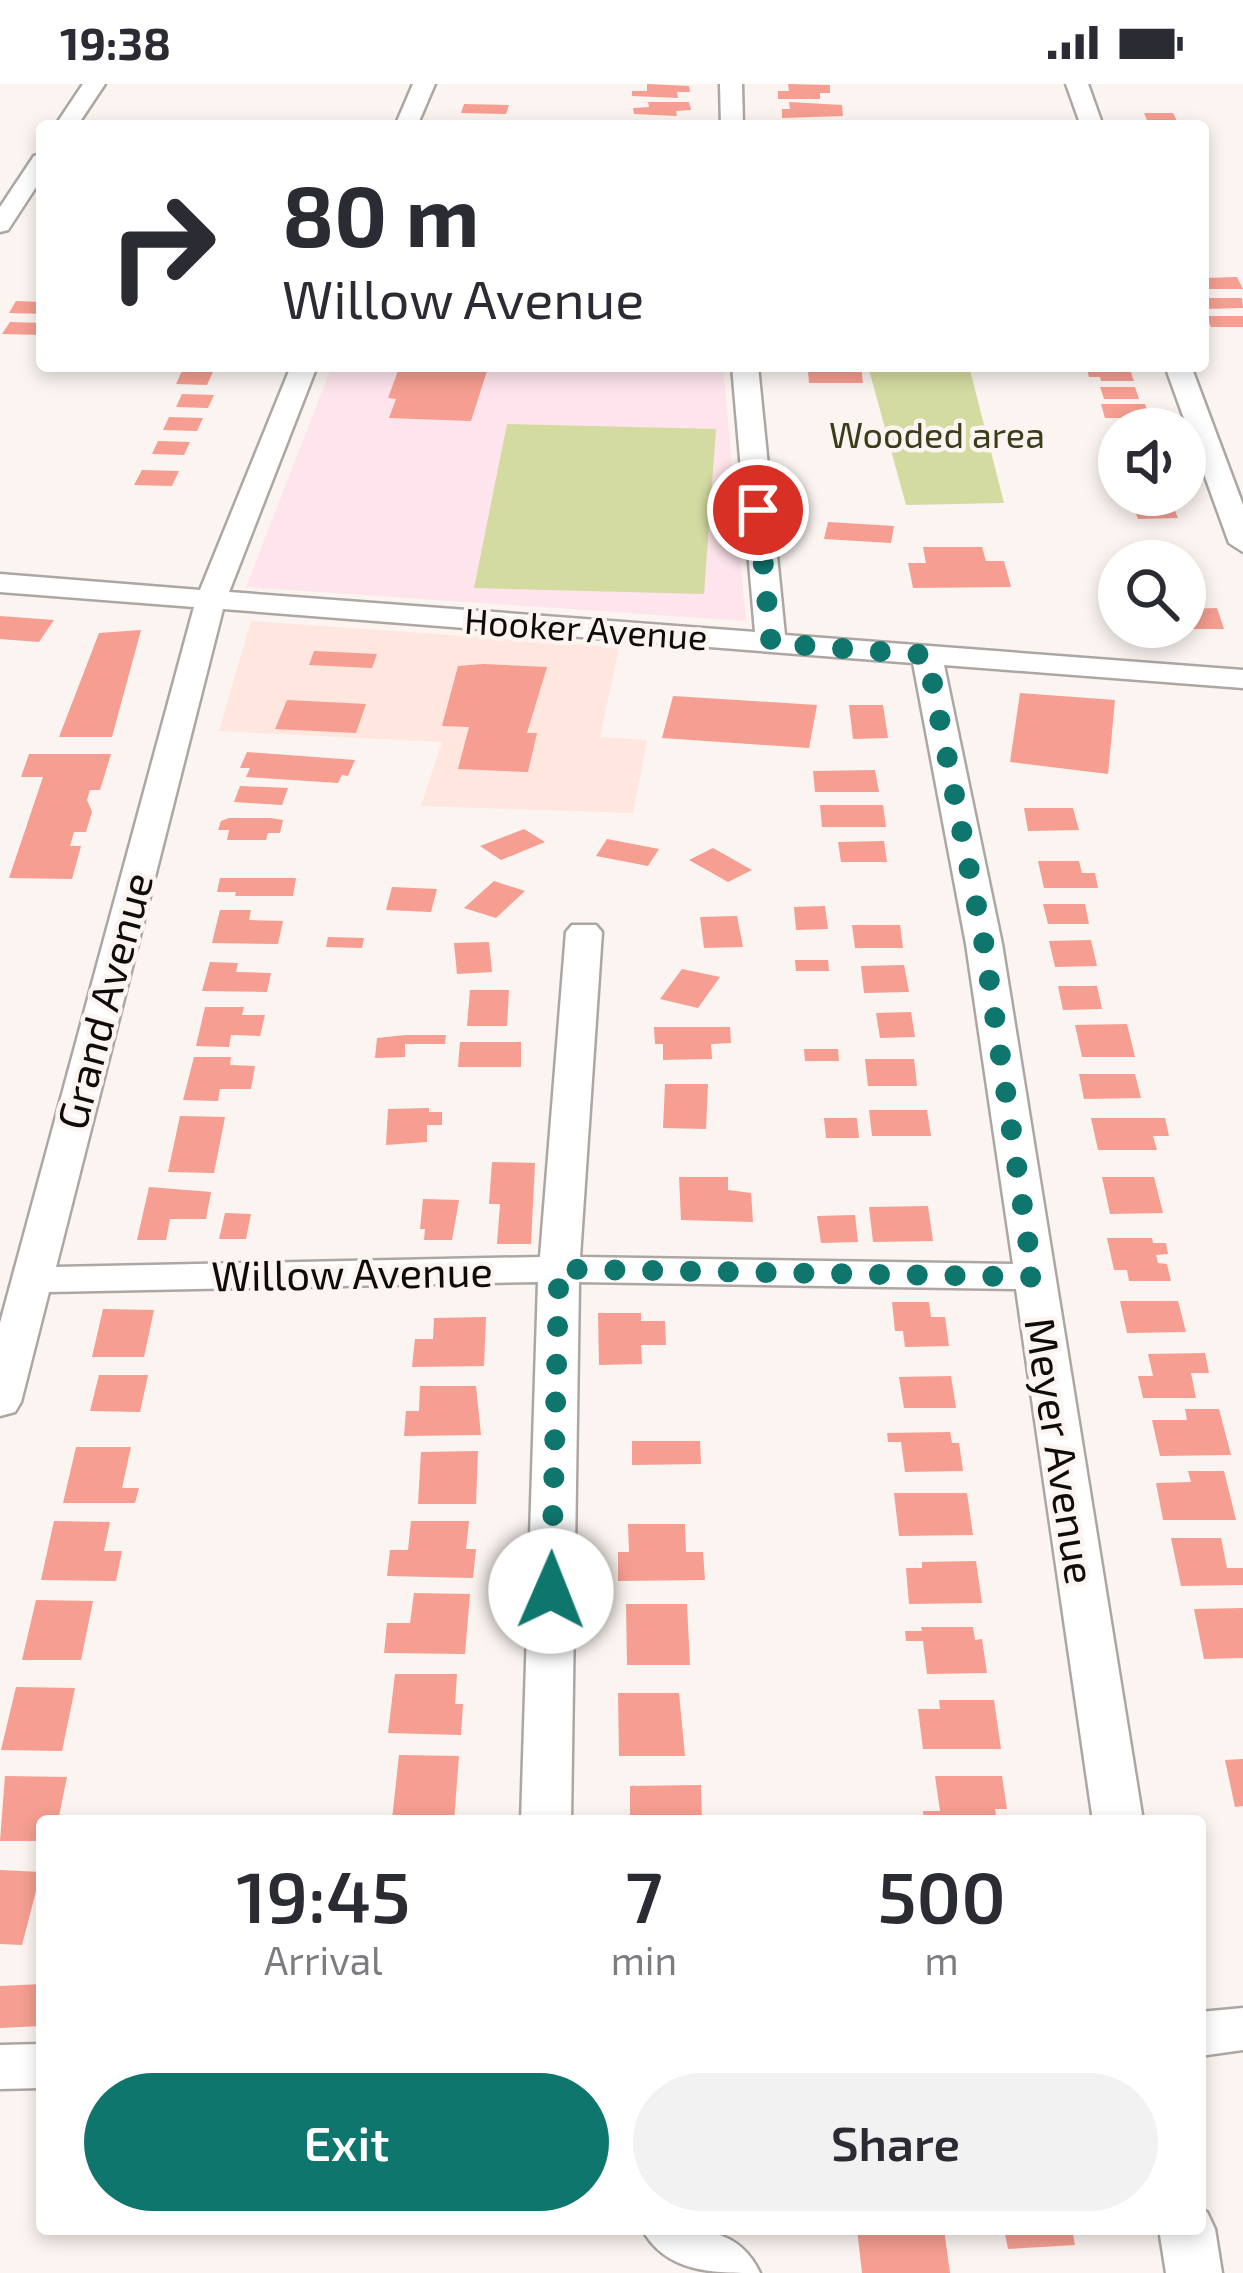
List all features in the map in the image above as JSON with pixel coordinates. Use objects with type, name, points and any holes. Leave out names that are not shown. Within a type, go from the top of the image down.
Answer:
[{"type":"street","points":[[69,120],[94,84]]},
{"type":"street","points":[[409,120],[424,84]]},
{"type":"street","points":[[731,84],[732,120]]},
{"type":"street","points":[[1077,84],[1090,120]]},
{"type":"street","points":[[0,225],[22,189]]},
{"type":"street","name":"Grand Avenue","points":[[0,1402],[211,600],[302,372]]},
{"type":"street","points":[[746,372],[771,643]]},
{"type":"street","points":[[1180,372],[1243,543]]},
{"type":"street","name":"Hooker Avenue","points":[[0,584],[1243,680]]},
{"type":"street","name":"Meyer Avenue","points":[[927,655],[984,944],[1117,1815]]},
{"type":"street","points":[[546,1815],[559,1269],[584,932]]},
{"type":"street","name":"Willow Avenue","points":[[32,1280],[559,1269],[1033,1277]]},
{"type":"street","points":[[1206,2034],[1243,2029]]},
{"type":"street","points":[[0,2067],[36,2066]]},
{"type":"street","points":[[678,2235],[732,2273]]},
{"type":"street","points":[[1187,2235],[1194,2273]]},
{"type":"shaded area","points":[[330,372],[724,372],[746,621],[246,587]]},
{"type":"shaded area","points":[[251,621],[619,647],[600,737],[647,740],[633,813],[421,806],[442,742],[219,731]]},
{"type":"green space","name":"Wooded area","points":[[870,372],[971,372],[1004,503],[906,505]]},
{"type":"green space","points":[[507,424],[716,429],[704,594],[474,588]]},
{"type":"building","points":[[647,84],[689,86],[690,92],[677,92],[678,98],[632,96],[632,91],[647,91]]},
{"type":"building","points":[[788,84],[830,85],[830,93],[820,93],[820,99],[778,99],[778,91],[789,91]]},
{"type":"building","points":[[648,102],[689,102],[691,110],[676,111],[677,116],[634,114],[633,108],[649,107]]},
{"type":"building","points":[[789,102],[842,105],[843,116],[782,118],[782,109],[790,109]]},
{"type":"building","points":[[464,104],[509,105],[506,114],[461,113]]},
{"type":"building","points":[[1144,113],[1173,113],[1176,120],[1147,120]]},
{"type":"building","points":[[1237,277],[1243,289],[1209,289],[1209,278]]},
{"type":"building","points":[[1209,298],[1242,298],[1243,308],[1209,309]]},
{"type":"building","points":[[16,301],[36,302],[36,314],[9,313]]},
{"type":"building","points":[[1209,316],[1243,316],[1243,327],[1211,327]]},
{"type":"building","points":[[10,322],[36,323],[36,335],[2,334]]},
{"type":"building","points":[[182,372],[213,372],[207,385],[176,384]]},
{"type":"building","points":[[398,372],[487,372],[471,421],[389,418],[396,399],[388,398]]},
{"type":"building","points":[[808,372],[862,372],[863,383],[809,383]]},
{"type":"building","points":[[1088,372],[1131,372],[1134,381],[1101,381]]},
{"type":"building","points":[[1100,387],[1135,387],[1139,399],[1104,399]]},
{"type":"building","points":[[182,394],[214,395],[208,408],[176,407]]},
{"type":"building","points":[[1101,404],[1145,404],[1146,408],[1102,408]]},
{"type":"building","points":[[169,417],[203,418],[197,431],[163,430]]},
{"type":"building","points":[[158,441],[190,442],[184,455],[152,454]]},
{"type":"building","points":[[142,470],[179,471],[172,486],[134,485]]},
{"type":"building","points":[[1137,516],[1178,518],[1138,519]]},
{"type":"building","points":[[828,522],[894,526],[891,543],[824,539]]},
{"type":"building","points":[[923,547],[982,547],[986,561],[1004,561],[1011,587],[913,588],[908,563],[926,563]]},
{"type":"building","points":[[1206,608],[1217,608],[1224,629],[1206,629]]},
{"type":"building","points":[[0,616],[54,620],[39,642],[0,639]]},
{"type":"building","points":[[141,630],[112,737],[59,737],[99,633]]},
{"type":"building","points":[[314,651],[377,654],[372,668],[309,665]]},
{"type":"building","points":[[458,666],[547,667],[527,733],[537,733],[528,772],[458,769],[469,727],[442,726]]},
{"type":"building","points":[[1020,693],[1115,700],[1108,774],[1010,762]]},
{"type":"building","points":[[673,696],[817,705],[809,748],[662,738]]},
{"type":"building","points":[[287,700],[366,704],[356,733],[275,729]]},
{"type":"building","points":[[849,705],[883,705],[888,738],[853,739]]},
{"type":"building","points":[[247,752],[355,760],[348,776],[342,775],[338,783],[246,777],[250,768],[240,768]]},
{"type":"building","points":[[29,754],[111,754],[100,790],[90,790],[87,800],[92,812],[86,832],[74,832],[70,846],[81,846],[72,879],[9,878],[43,777],[21,777]]},
{"type":"building","points":[[875,770],[879,792],[815,792],[813,771]]},
{"type":"building","points":[[240,786],[288,788],[282,805],[234,802]]},
{"type":"building","points":[[820,805],[883,805],[886,827],[822,827]]},
{"type":"building","points":[[1024,808],[1073,808],[1079,830],[1028,831]]},
{"type":"building","points":[[283,820],[280,833],[268,833],[266,840],[227,840],[229,830],[218,830],[221,821]]},
{"type":"building","points":[[524,829],[545,842],[501,860],[480,846]]},
{"type":"building","points":[[607,839],[659,849],[648,866],[596,856]]},
{"type":"building","points":[[884,841],[887,862],[841,862],[838,842]]},
{"type":"building","points":[[713,848],[752,870],[728,882],[689,860]]},
{"type":"building","points":[[1038,861],[1079,861],[1082,873],[1095,873],[1098,888],[1044,888]]},
{"type":"building","points":[[220,878],[296,878],[293,896],[235,896],[236,892],[217,892]]},
{"type":"building","points":[[494,881],[525,891],[496,918],[464,908]]},
{"type":"building","points":[[392,887],[437,889],[431,912],[386,910]]},
{"type":"building","points":[[1043,904],[1085,904],[1089,924],[1048,924]]},
{"type":"building","points":[[825,906],[828,929],[796,930],[794,907]]},
{"type":"building","points":[[220,910],[251,910],[249,920],[283,921],[278,944],[212,943]]},
{"type":"building","points":[[737,916],[743,947],[704,948],[700,917]]},
{"type":"building","points":[[852,925],[900,925],[903,948],[855,948]]},
{"type":"building","points":[[328,937],[364,938],[362,948],[326,947]]},
{"type":"building","points":[[1091,940],[1097,966],[1055,967],[1049,941]]},
{"type":"building","points":[[489,942],[492,972],[457,974],[454,943]]},
{"type":"building","points":[[795,960],[828,960],[829,971],[796,971]]},
{"type":"building","points":[[210,962],[238,963],[236,972],[271,973],[267,992],[202,991]]},
{"type":"building","points":[[904,965],[909,992],[864,993],[861,966]]},
{"type":"building","points":[[682,969],[720,977],[698,1008],[660,999]]},
{"type":"building","points":[[1058,986],[1097,986],[1102,1009],[1063,1010]]},
{"type":"building","points":[[470,990],[509,990],[507,1026],[467,1026]]},
{"type":"building","points":[[205,1007],[244,1007],[242,1015],[265,1015],[260,1036],[231,1035],[229,1047],[196,1046]]},
{"type":"building","points":[[911,1012],[915,1037],[880,1038],[876,1013]]},
{"type":"building","points":[[1127,1024],[1135,1057],[1082,1057],[1075,1025]]},
{"type":"building","points":[[654,1027],[730,1027],[731,1043],[711,1044],[712,1059],[663,1060],[663,1044],[655,1044]]},
{"type":"building","points":[[446,1035],[445,1044],[405,1044],[405,1057],[375,1058],[377,1038]]},
{"type":"building","points":[[460,1042],[521,1042],[521,1067],[458,1067]]},
{"type":"building","points":[[804,1049],[838,1049],[839,1061],[805,1061]]},
{"type":"building","points":[[194,1057],[231,1057],[230,1065],[255,1066],[251,1089],[220,1089],[218,1101],[183,1100]]},
{"type":"building","points":[[865,1059],[914,1059],[917,1086],[868,1086]]},
{"type":"building","points":[[1079,1074],[1135,1074],[1141,1098],[1084,1099]]},
{"type":"building","points":[[665,1084],[708,1084],[706,1129],[663,1128]]},
{"type":"building","points":[[429,1108],[429,1112],[442,1112],[442,1125],[427,1125],[427,1142],[386,1145],[388,1109]]},
{"type":"building","points":[[869,1110],[927,1110],[931,1136],[872,1136]]},
{"type":"building","points":[[180,1116],[225,1117],[214,1173],[168,1172]]},
{"type":"building","points":[[824,1118],[857,1118],[859,1138],[826,1138]]},
{"type":"building","points":[[1091,1118],[1165,1118],[1169,1136],[1153,1136],[1157,1150],[1098,1150]]},
{"type":"building","points":[[492,1162],[535,1163],[531,1244],[497,1244],[500,1204],[489,1204]]},
{"type":"building","points":[[679,1177],[728,1177],[728,1190],[751,1193],[753,1222],[681,1220]]},
{"type":"building","points":[[1102,1177],[1154,1177],[1163,1213],[1110,1214]]},
{"type":"building","points":[[149,1187],[211,1192],[206,1219],[170,1219],[166,1240],[137,1240]]},
{"type":"building","points":[[423,1199],[459,1200],[452,1240],[424,1240],[425,1229],[420,1229]]},
{"type":"building","points":[[928,1206],[933,1241],[873,1242],[869,1207]]},
{"type":"building","points":[[225,1213],[251,1214],[246,1239],[219,1239]]},
{"type":"building","points":[[855,1215],[858,1242],[821,1243],[817,1216]]},
{"type":"building","points":[[1107,1238],[1152,1238],[1153,1243],[1166,1243],[1168,1254],[1156,1255],[1158,1263],[1167,1264],[1171,1281],[1129,1281],[1127,1270],[1114,1270]]},
{"type":"building","points":[[1120,1301],[1178,1301],[1186,1332],[1127,1333]]},
{"type":"building","points":[[892,1302],[929,1302],[931,1317],[945,1317],[949,1346],[905,1347],[903,1331],[895,1331]]},
{"type":"building","points":[[103,1309],[154,1310],[144,1357],[92,1357]]},
{"type":"building","points":[[598,1313],[641,1313],[641,1321],[665,1321],[666,1345],[641,1345],[642,1364],[599,1365]]},
{"type":"building","points":[[486,1317],[484,1366],[412,1367],[415,1339],[433,1339],[434,1318]]},
{"type":"building","points":[[1205,1353],[1209,1373],[1191,1373],[1196,1398],[1143,1398],[1138,1376],[1153,1376],[1148,1354]]},
{"type":"building","points":[[99,1375],[148,1375],[140,1412],[90,1411]]},
{"type":"building","points":[[951,1376],[956,1408],[904,1408],[899,1377]]},
{"type":"building","points":[[420,1386],[476,1386],[481,1435],[404,1436],[406,1411],[419,1411]]},
{"type":"building","points":[[1185,1409],[1219,1409],[1231,1455],[1160,1456],[1152,1420],[1187,1420]]},
{"type":"building","points":[[950,1432],[952,1443],[959,1443],[963,1471],[905,1472],[901,1442],[888,1442],[887,1433]]},
{"type":"building","points":[[632,1441],[700,1441],[701,1464],[632,1465]]},
{"type":"building","points":[[76,1447],[131,1447],[122,1488],[139,1488],[135,1503],[63,1503]]},
{"type":"building","points":[[478,1451],[476,1504],[418,1504],[421,1452]]},
{"type":"building","points":[[1188,1471],[1224,1471],[1236,1520],[1163,1520],[1156,1483],[1191,1482]]},
{"type":"building","points":[[894,1493],[967,1493],[973,1535],[899,1536]]},
{"type":"building","points":[[54,1521],[110,1522],[104,1551],[122,1551],[116,1581],[41,1580]]},
{"type":"building","points":[[411,1521],[469,1521],[466,1549],[476,1549],[473,1578],[387,1576],[390,1550],[408,1550]]},
{"type":"building","points":[[628,1524],[685,1524],[686,1552],[703,1552],[705,1580],[618,1581],[618,1552],[629,1552]]},
{"type":"building","points":[[1171,1538],[1221,1538],[1227,1568],[1243,1568],[1243,1585],[1181,1586]]},
{"type":"building","points":[[976,1561],[982,1603],[909,1604],[906,1568],[922,1568],[922,1562]]},
{"type":"building","points":[[414,1593],[470,1594],[465,1654],[384,1653],[387,1623],[410,1623]]},
{"type":"building","points":[[36,1600],[93,1601],[81,1660],[22,1660]]},
{"type":"building","points":[[626,1604],[687,1604],[690,1665],[627,1665]]},
{"type":"building","points":[[1243,1608],[1243,1658],[1204,1659],[1194,1609]]},
{"type":"building","points":[[921,1627],[973,1627],[975,1640],[982,1639],[987,1673],[927,1674],[923,1641],[906,1641],[905,1631],[922,1631]]},
{"type":"building","points":[[395,1674],[457,1674],[455,1704],[463,1704],[461,1735],[388,1733]]},
{"type":"building","points":[[16,1687],[75,1688],[62,1751],[1,1750]]},
{"type":"building","points":[[618,1693],[679,1693],[685,1756],[619,1756]]},
{"type":"building","points":[[939,1700],[994,1700],[1001,1749],[923,1749],[918,1709],[940,1709]]},
{"type":"building","points":[[399,1755],[459,1756],[454,1815],[393,1815]]},
{"type":"building","points":[[1243,1759],[1243,1806],[1235,1807],[1225,1760]]},
{"type":"building","points":[[5,1776],[67,1777],[59,1815],[36,1815],[36,1841],[0,1841]]},
{"type":"building","points":[[935,1776],[1002,1776],[1007,1809],[995,1809],[996,1815],[923,1815],[923,1811],[940,1811]]},
{"type":"building","points":[[701,1785],[702,1815],[630,1815],[630,1786]]},
{"type":"building","points":[[0,1870],[36,1872],[36,1891],[22,1945],[0,1944]]},
{"type":"building","points":[[36,1984],[36,2026],[0,2028],[0,1986]]},
{"type":"building","points":[[858,2235],[945,2235],[950,2273],[862,2273]]},
{"type":"building","points":[[1005,2235],[1073,2235],[1075,2245],[1008,2249]]},
{"type":"route","points":[[551,1591],[559,1269],[1033,1277],[984,944],[927,655],[771,643],[758,510]]}]
